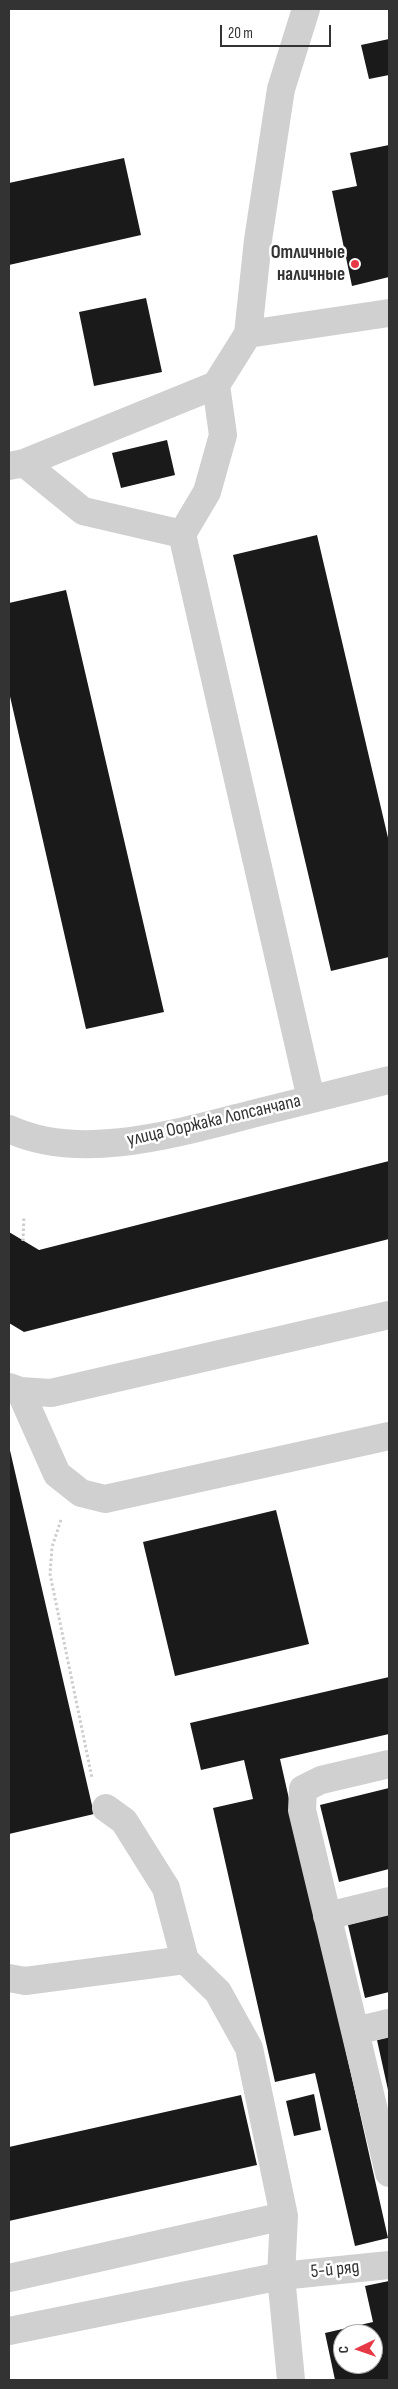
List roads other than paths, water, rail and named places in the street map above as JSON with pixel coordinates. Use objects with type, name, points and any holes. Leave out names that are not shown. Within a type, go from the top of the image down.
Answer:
[{"type":"street","points":[[16,464],[216,385],[248,334],[258,240],[281,89],[306,9]]},
{"type":"street","points":[[248,334],[389,313]]},
{"type":"street","points":[[216,385],[223,434],[207,492],[182,534],[311,1099]]},
{"type":"street","points":[[16,464],[83,511],[182,534]]},
{"type":"street","name":"улица Ооржака Лопсанчапа","points":[[9,1129],[24,1136],[60,1142],[122,1143],[174,1134],[389,1080]]},
{"type":"street","points":[[14,1389],[51,1393],[389,1315]]},
{"type":"street","points":[[14,1389],[57,1474],[81,1493],[105,1499],[389,1436]]},
{"type":"street","points":[[389,1764],[321,1780],[303,1789],[302,1810],[355,2031],[385,2140],[389,2173]]},
{"type":"street","points":[[106,1808],[124,1821],[166,1888],[185,1960],[218,1992],[249,2048],[284,2216],[281,2276],[292,2380]]},
{"type":"street","points":[[327,1916],[389,1901]]},
{"type":"street","points":[[9,1978],[25,1981],[185,1960]]},
{"type":"street","points":[[355,2031],[389,2023]]},
{"type":"street","points":[[9,2278],[284,2216]]},
{"type":"street","name":"5-й ряд","points":[[9,2331],[281,2276],[389,2264]]},
{"type":"place","name":"Отличные наличные","points":[[355,264]]}]
